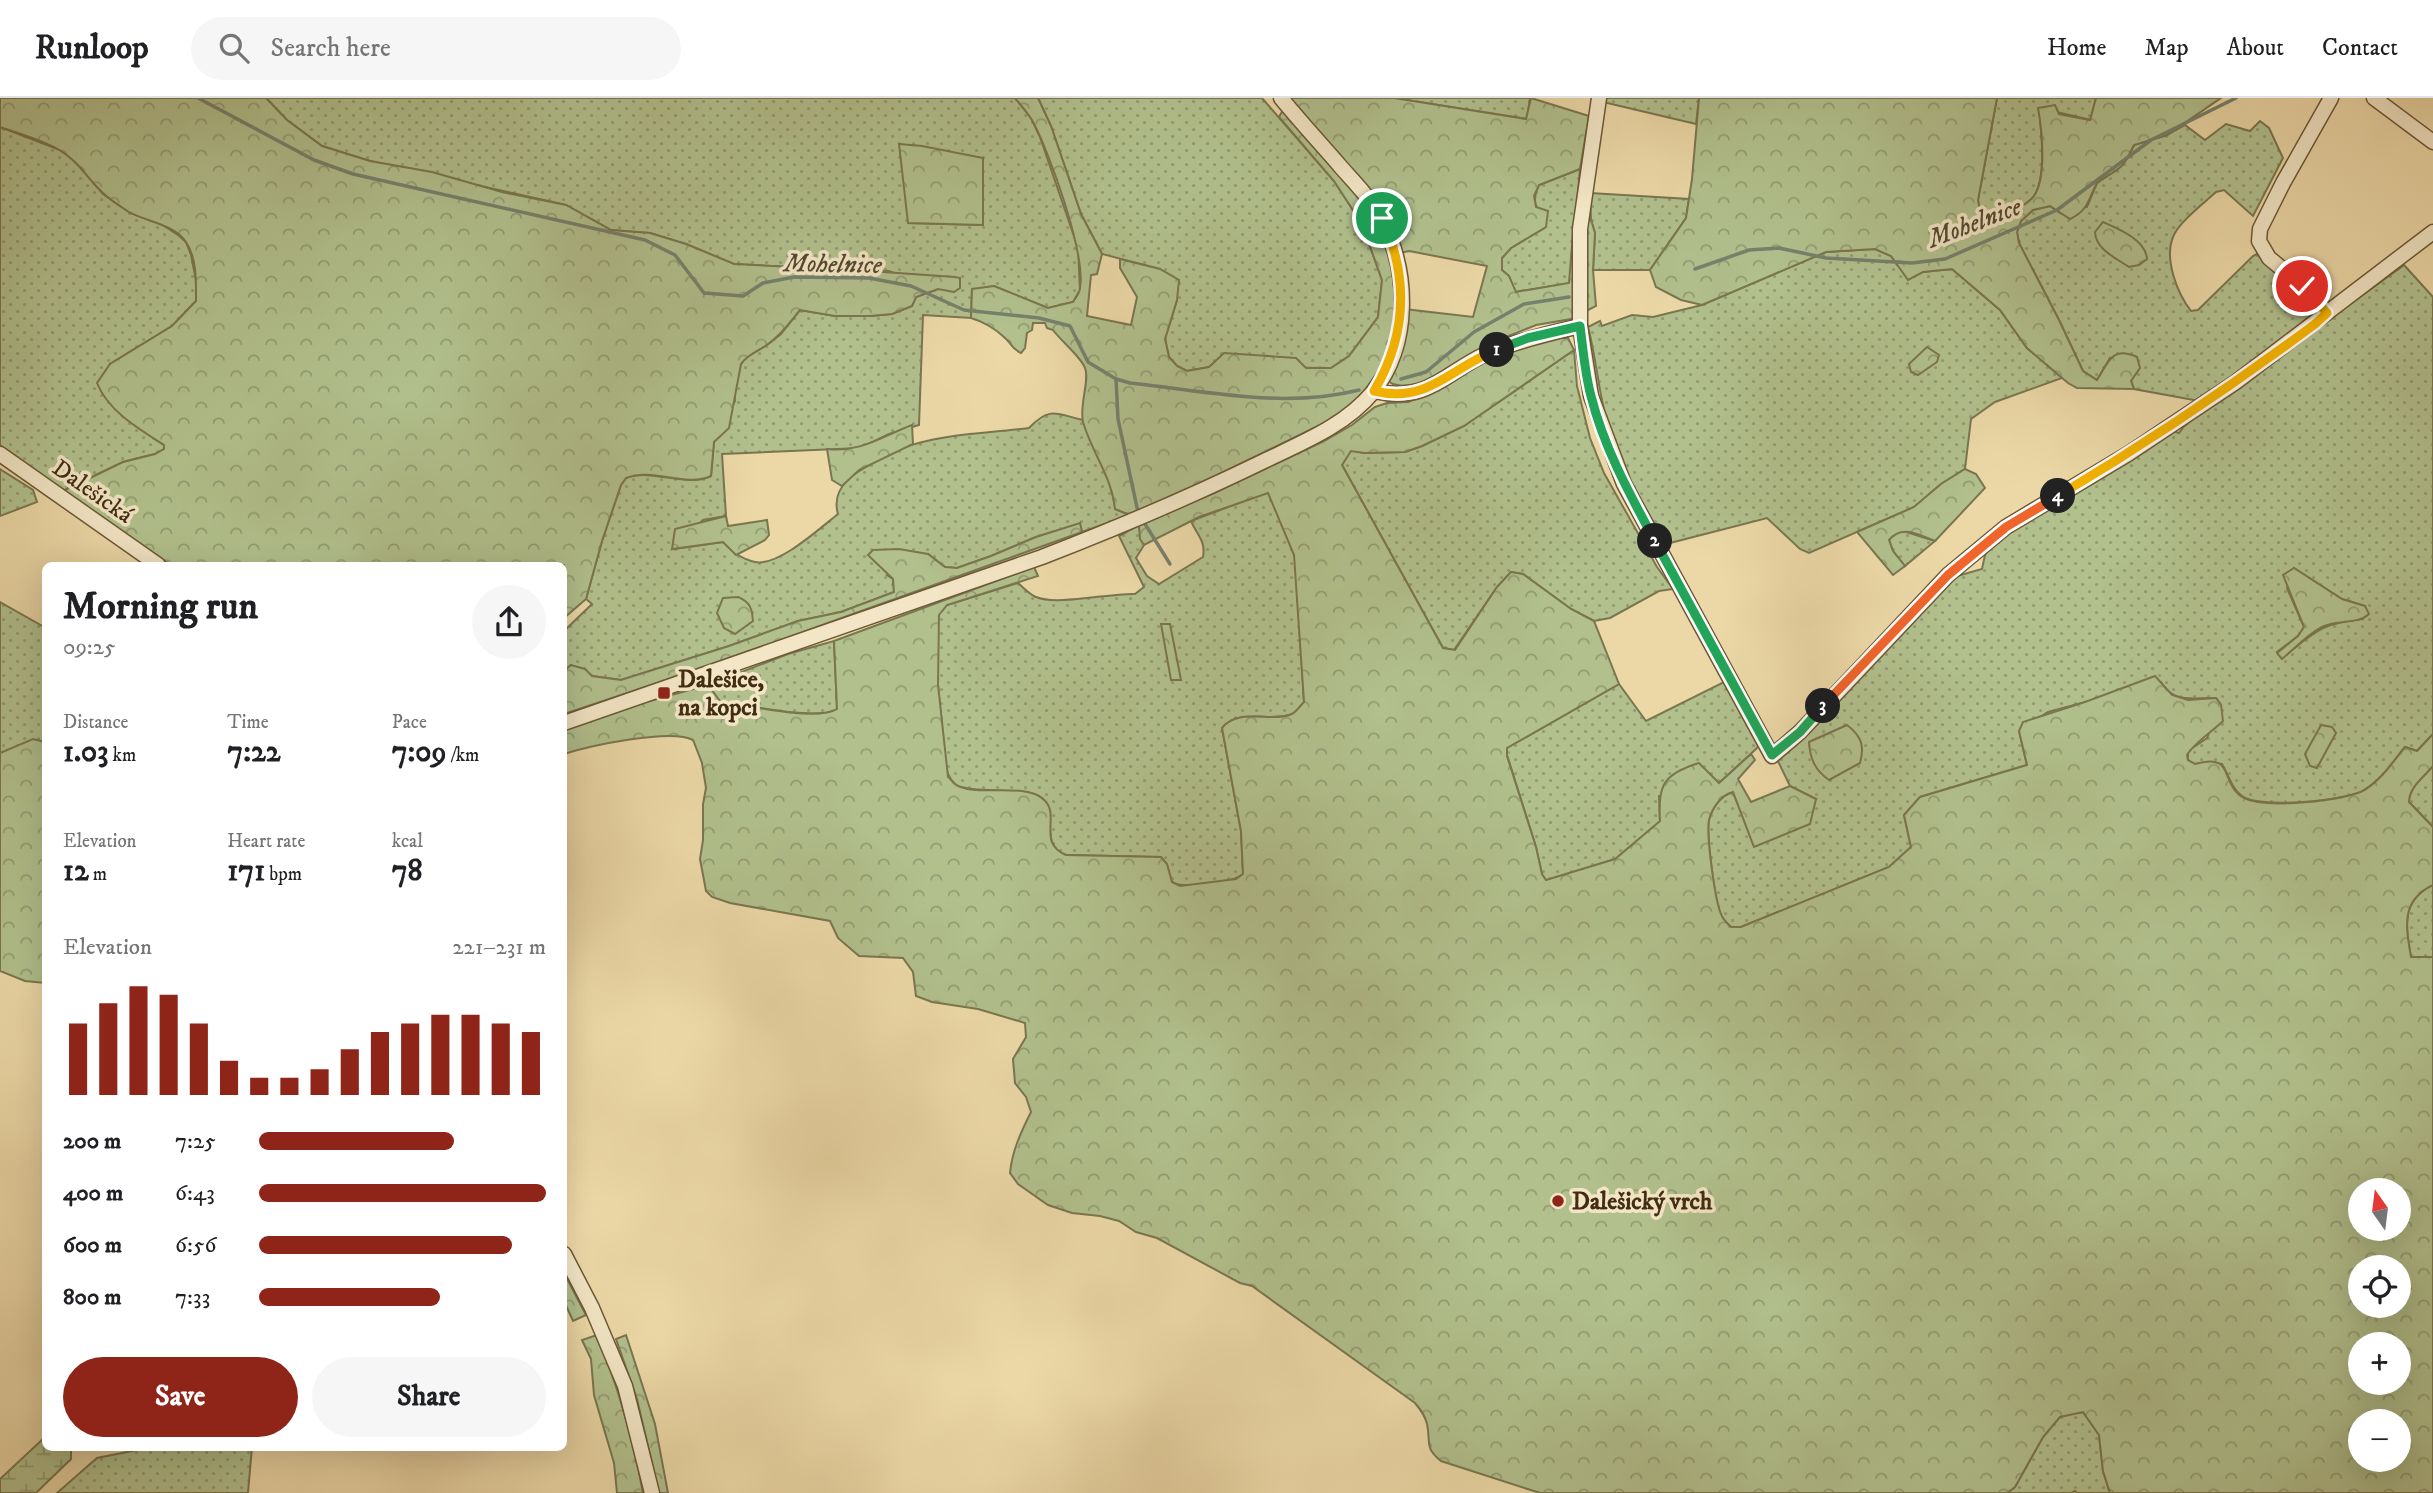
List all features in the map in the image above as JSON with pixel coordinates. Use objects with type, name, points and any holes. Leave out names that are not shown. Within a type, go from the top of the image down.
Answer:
[{"type":"street","points":[[567,722],[1042,557],[1119,527],[1181,501],[1314,437],[1356,410],[1374,391],[1385,372],[1402,312],[1402,286],[1393,246],[1374,206],[1281,98]]},
{"type":"street","points":[[1599,98],[1580,229],[1580,326],[1591,396],[1624,484],[1772,755],[1800,732],[1948,575],[2006,527],[2128,454],[2227,389],[2433,232]]},
{"type":"street","points":[[2327,313],[2261,249],[2259,236],[2283,183],[2331,98]]},
{"type":"street","points":[[2374,98],[2433,142]]},
{"type":"street","points":[[1374,391],[1392,395],[1426,389],[1488,353],[1528,338],[1580,326]]},
{"type":"street","name":"Dalešická","points":[[0,454],[154,562]]},
{"type":"street","points":[[567,1260],[597,1319],[625,1386],[652,1493]]},
{"type":"green space","points":[[0,98],[266,98],[287,120],[322,146],[370,161],[432,172],[502,192],[566,205],[611,230],[650,233],[686,244],[734,264],[792,267],[828,260],[869,271],[960,278],[960,288],[954,292],[938,289],[916,297],[912,306],[892,314],[835,316],[800,310],[777,337],[741,364],[729,428],[714,442],[711,476],[691,480],[647,475],[626,478],[621,485],[602,541],[586,599],[567,615],[567,562],[167,562],[63,491],[123,462],[164,449],[164,445],[116,411],[97,383],[110,364],[172,326],[196,301],[195,271],[190,248],[175,231],[129,212],[115,203],[61,151],[39,140],[0,127]]},
{"type":"green space","points":[[266,98],[1015,98],[1031,118],[1040,137],[1078,248],[1080,290],[1073,302],[1048,308],[994,286],[972,290],[971,318],[923,315],[919,425],[889,434],[860,448],[722,454],[726,516],[703,520],[673,549],[723,542],[750,561],[764,562],[775,559],[838,514],[838,494],[843,485],[876,461],[908,446],[929,440],[1029,428],[1048,414],[1083,420],[1106,475],[1115,509],[1130,515],[1082,532],[1080,524],[1036,537],[957,568],[945,567],[928,554],[887,575],[893,579],[894,592],[841,612],[798,621],[621,680],[592,676],[571,665],[567,668],[567,628],[592,604],[586,599],[602,541],[621,485],[626,478],[647,475],[691,480],[711,476],[714,442],[735,401],[735,387],[741,364],[745,358],[781,334],[800,310],[835,316],[892,314],[912,306],[916,297],[938,289],[889,271],[869,271],[828,260],[792,267],[734,264],[686,244],[650,233],[611,230],[566,205],[370,161],[322,146],[287,120]],"holes":[[[954,153],[982,158],[983,225],[909,223]]]},
{"type":"green space","points":[[1015,98],[1038,98],[1051,126],[1081,214],[1102,254],[1097,274],[1091,275],[1087,316],[1131,325],[1137,297],[1120,268],[1120,259],[1160,269],[1179,280],[1177,300],[1165,339],[1169,357],[1177,366],[1187,371],[1209,367],[1224,353],[1296,358],[1306,368],[1331,368],[1349,356],[1378,317],[1382,280],[1362,224],[1334,181],[1279,117],[1290,98],[1394,98],[1526,119],[1531,98],[1589,116],[1580,169],[1539,185],[1534,196],[1536,207],[1548,211],[1546,227],[1511,248],[1502,258],[1502,270],[1509,276],[1516,292],[1569,283],[1574,221],[1591,220],[1595,233],[1593,270],[1596,306],[1571,319],[1536,325],[1486,345],[1436,379],[1407,387],[1393,384],[1376,374],[1357,402],[1326,422],[1130,515],[1115,509],[1110,486],[1083,422],[1086,373],[1079,359],[1045,323],[1033,323],[1021,353],[993,329],[971,318],[972,289],[994,286],[1048,308],[1073,302],[1080,290],[1077,252],[1065,203],[1032,120]],"holes":[[[1409,251],[1487,266],[1473,317],[1396,308],[1391,255]]]},
{"type":"green space","points":[[1038,98],[1262,98],[1334,181],[1362,224],[1382,280],[1378,317],[1349,356],[1331,368],[1209,367],[1187,371],[1177,366],[1169,357],[1165,339],[1177,300],[1160,269],[1102,254],[1081,214],[1051,126]]},
{"type":"green space","points":[[1394,98],[1530,98],[1527,119]]},
{"type":"green space","points":[[1604,98],[1699,98],[1696,124],[1603,102]]},
{"type":"green space","points":[[1699,98],[1997,98],[1978,200],[1981,216],[1993,219],[2027,203],[2038,188],[2042,153],[2038,108],[2055,105],[2059,114],[2090,120],[2096,98],[2221,98],[2167,135],[2134,145],[2126,161],[2097,183],[2087,204],[2076,216],[2070,219],[2050,206],[2033,210],[2021,221],[2017,232],[2019,243],[2083,371],[2097,380],[2112,357],[2122,353],[2129,354],[2137,357],[2140,368],[2131,381],[2134,389],[2077,388],[2027,348],[2000,310],[1952,269],[1923,272],[1908,280],[1891,256],[1875,249],[1826,252],[1702,305],[1681,300],[1656,287],[1650,270],[1686,218]]},
{"type":"green space","points":[[1997,98],[2096,98],[2091,120],[2039,108],[2042,153],[2038,188],[2027,203],[1993,219],[1981,216],[1978,200]]},
{"type":"green space","points":[[2260,121],[2269,128],[2283,158],[2253,216],[2224,190],[2216,192],[2176,231],[2170,255],[2173,276],[2191,311],[2198,310],[2257,254],[2294,283],[2318,312],[2199,401],[2134,389],[2131,381],[2110,358],[2097,380],[2083,371],[2019,243],[2017,232],[2021,221],[2033,210],[2050,206],[2060,213],[2087,207],[2097,183],[2122,165],[2134,145],[2167,135],[2185,125],[2205,140],[2226,124],[2250,131]]},
{"type":"green space","points":[[0,127],[60,150],[75,161],[103,194],[131,213],[161,224],[178,235],[186,242],[196,280],[196,301],[172,326],[110,364],[153,438],[164,445],[164,449],[123,462],[63,491],[0,445]]},
{"type":"green space","points":[[899,144],[983,158],[983,225],[908,223]]},
{"type":"green space","points":[[1580,169],[1570,283],[1515,292],[1509,276],[1502,270],[1502,258],[1511,248],[1546,227],[1535,202],[1539,185]]},
{"type":"green space","points":[[1590,193],[1689,199],[1686,218],[1650,270],[1593,270],[1595,233],[1591,220]]},
{"type":"green space","points":[[2103,222],[2137,241],[2147,259],[2139,265],[2129,267],[2108,253],[2099,244],[2095,232]]},
{"type":"green space","points":[[1875,249],[1891,256],[1897,265],[1923,272],[1952,269],[2000,310],[2027,348],[2062,378],[1995,402],[1971,419],[1965,469],[1941,484],[1914,507],[1809,553],[1800,549],[1767,518],[1666,544],[1632,483],[1611,435],[1588,327],[1600,321],[1602,326],[1632,315],[1653,317],[1702,305],[1826,252]]},
{"type":"green space","points":[[2404,265],[2433,297],[2433,734],[2417,751],[2405,747],[2381,776],[2364,790],[2354,794],[2303,802],[2251,800],[2238,793],[2222,764],[2195,764],[2188,760],[2188,751],[2207,738],[2221,705],[2216,698],[2178,697],[2161,682],[2048,712],[2019,731],[2027,765],[1920,797],[1904,815],[1911,847],[1889,867],[1741,927],[1731,927],[1721,916],[1718,907],[1709,839],[1709,820],[1721,799],[1733,792],[1754,846],[1816,799],[1790,786],[1776,757],[1954,577],[1982,569],[1985,555],[1993,544],[2023,521],[2172,431],[2179,433],[2187,424]],"holes":[[[2294,568],[2342,599],[2365,606],[2363,619],[2337,623],[2318,631],[2282,658],[2277,652],[2298,636],[2304,627],[2287,588]]]},
{"type":"green space","points":[[1540,338],[1568,338],[1574,350],[1464,426],[1405,452],[1351,451],[1342,465],[1443,648],[1455,650],[1497,587],[1511,572],[1523,574],[1571,609],[1594,621],[1619,684],[1507,748],[1507,756],[1546,880],[1615,859],[1660,821],[1662,790],[1670,777],[1677,772],[1699,763],[1719,783],[1751,754],[1755,760],[1738,779],[1751,802],[1790,786],[1816,799],[1810,824],[1754,847],[1733,792],[1721,799],[1715,807],[1708,828],[1716,896],[1724,920],[1731,927],[1741,927],[1889,867],[1911,847],[1904,815],[1920,797],[2027,765],[2019,731],[2023,722],[2155,676],[2172,695],[2188,700],[2216,698],[2221,705],[2223,721],[2194,746],[2187,755],[2188,760],[2195,764],[2216,762],[2226,771],[2236,792],[2254,801],[2305,802],[2355,794],[2377,781],[2405,747],[2417,751],[2433,734],[2433,766],[2414,787],[2409,802],[2433,827],[2433,885],[2415,899],[2410,907],[2407,925],[2411,957],[2433,957],[2433,1493],[2110,1493],[2103,1471],[2099,1435],[2083,1412],[2060,1417],[2043,1437],[2015,1487],[2007,1493],[1540,1493],[1441,1461],[1430,1448],[1426,1421],[1415,1403],[1252,1286],[1240,1283],[1157,1238],[1136,1232],[1119,1221],[1072,1213],[1048,1205],[1018,1184],[1010,1173],[1011,1165],[1031,1112],[1026,1097],[1015,1083],[1013,1059],[1026,1037],[1025,1023],[978,1009],[932,1002],[916,996],[913,972],[903,958],[859,956],[838,938],[830,921],[730,903],[712,897],[706,891],[700,859],[706,788],[702,763],[693,740],[682,737],[649,737],[567,753],[567,727],[598,715],[708,685],[720,701],[798,713],[827,713],[837,709],[834,641],[1034,567],[1038,576],[947,605],[939,615],[938,685],[948,777],[964,788],[1024,791],[1043,799],[1050,812],[1052,843],[1066,855],[1161,857],[1167,864],[1172,882],[1180,886],[1236,879],[1243,874],[1241,831],[1222,728],[1237,718],[1292,714],[1304,702],[1294,555],[1268,493],[1199,517],[1144,545],[1140,539],[1139,525],[1324,441],[1352,425],[1375,407],[1387,403],[1408,402],[1431,393],[1483,362]]},
{"type":"green space","points":[[1927,347],[1939,355],[1937,362],[1918,375],[1911,372],[1909,364]]},
{"type":"green space","points":[[1574,350],[1577,386],[1590,438],[1604,473],[1657,567],[1673,589],[1659,591],[1610,618],[1594,621],[1571,609],[1523,574],[1511,572],[1497,587],[1454,650],[1443,648],[1342,465],[1351,450],[1364,453],[1405,452],[1464,426]]},
{"type":"green space","points":[[912,425],[913,444],[859,470],[842,486],[832,480],[827,449],[861,446]]},
{"type":"green space","points":[[0,469],[33,490],[37,502],[0,516]]},
{"type":"green space","points":[[1965,469],[1976,474],[1985,488],[1935,541],[1911,532],[1894,535],[1889,540],[1893,551],[1905,566],[1893,575],[1857,532],[1914,507],[1941,484]]},
{"type":"green space","points":[[1268,492],[1295,555],[1304,702],[1292,714],[1237,718],[1222,728],[1241,831],[1243,874],[1219,882],[1186,885],[1172,882],[1167,865],[1161,857],[1066,855],[1052,842],[1050,815],[1043,799],[1025,792],[965,788],[953,782],[946,768],[938,685],[938,615],[947,605],[1018,583],[1033,596],[1045,599],[1070,600],[1135,594],[1144,587],[1119,536],[1139,525],[1144,545],[1136,558],[1147,576],[1159,584],[1203,557],[1202,542],[1191,521]]},
{"type":"green space","points":[[726,516],[728,526],[767,520],[769,535],[765,540],[736,555],[723,542],[672,549],[675,529]]},
{"type":"green space","points":[[1080,523],[1082,532],[694,671],[567,713],[567,668],[571,665],[585,669],[592,676],[621,680],[798,621],[841,612],[894,592],[893,579],[868,555],[873,550],[899,549],[928,554],[945,567],[957,568]]},
{"type":"green space","points":[[1903,531],[1935,541],[1905,566],[1893,551],[1889,540],[1894,533]]},
{"type":"green space","points":[[2294,568],[2342,599],[2365,606],[2369,614],[2359,620],[2322,627],[2282,659],[2277,653],[2298,636],[2304,627],[2283,575]]},
{"type":"green space","points":[[738,597],[750,606],[753,621],[735,634],[724,628],[717,613],[723,598]]},
{"type":"green space","points":[[0,602],[42,626],[42,742],[33,740],[0,753]]},
{"type":"green space","points":[[1161,624],[1170,624],[1181,680],[1171,680]]},
{"type":"green space","points":[[834,641],[837,709],[797,713],[719,701],[708,685],[788,654]]},
{"type":"green space","points":[[1724,682],[1759,745],[1756,749],[1719,783],[1659,796],[1660,822],[1616,859],[1546,881],[1542,875],[1507,748],[1619,684],[1646,721]]},
{"type":"green space","points":[[1847,725],[1861,741],[1860,763],[1829,780],[1814,764],[1809,742]]},
{"type":"green space","points":[[2321,725],[2332,727],[2336,733],[2317,768],[2310,766],[2305,754]]},
{"type":"green space","points":[[33,739],[42,741],[42,983],[25,981],[0,971],[0,753]]},
{"type":"green space","points":[[2433,766],[2433,827],[2409,802],[2414,786]]},
{"type":"green space","points":[[2433,885],[2433,957],[2411,958],[2407,925],[2410,907],[2422,891]]},
{"type":"green space","points":[[567,1279],[586,1315],[573,1321],[567,1308]]},
{"type":"green space","points":[[597,1335],[624,1412],[643,1493],[617,1493],[614,1463],[594,1395],[591,1359],[582,1340]]},
{"type":"green space","points":[[626,1335],[655,1424],[668,1493],[659,1493],[637,1399],[616,1339]]},
{"type":"green space","points":[[2083,1412],[2099,1435],[2103,1471],[2110,1493],[2007,1493],[2015,1487],[2043,1437],[2060,1416]]},
{"type":"green space","points":[[42,1440],[42,1451],[71,1451],[71,1459],[36,1493],[0,1493],[0,1479]]},
{"type":"green space","points":[[132,1451],[252,1451],[248,1493],[57,1493],[97,1458]]},
{"type":"waterway","name":"Mohelnice","points":[[198,98],[314,160],[353,174],[645,240],[675,255],[704,293],[743,296],[763,283],[794,277],[869,278],[911,286],[964,310],[1039,318],[1070,326],[1088,362],[1116,379],[1130,383],[1274,398],[1303,398],[1359,390]]},
{"type":"waterway","name":"Mohelnice","points":[[1695,269],[1749,250],[1779,248],[1826,258],[1912,263],[1945,259],[2057,210],[2151,140],[2236,98]]},
{"type":"waterway","name":"Mohelnice","points":[[1401,379],[1426,372],[1474,332],[1524,304],[1569,297]]},
{"type":"waterway","points":[[1116,379],[1118,419],[1138,512]]},
{"type":"waterway","points":[[1145,524],[1170,564]]},
{"type":"place","name":"Dalešice, na kopci","points":[[664,693]]},
{"type":"place","name":"Dalešický vrch","points":[[1558,1201]]},
{"type":"route","points":[[1382,218],[1397,260],[1402,286],[1402,312],[1385,372],[1374,391],[1392,395],[1426,389],[1488,353],[1528,338],[1580,326],[1591,396],[1624,484],[1772,755],[1800,732],[1948,575],[2006,527],[2188,415],[2315,324],[2327,313],[2302,286]]}]
